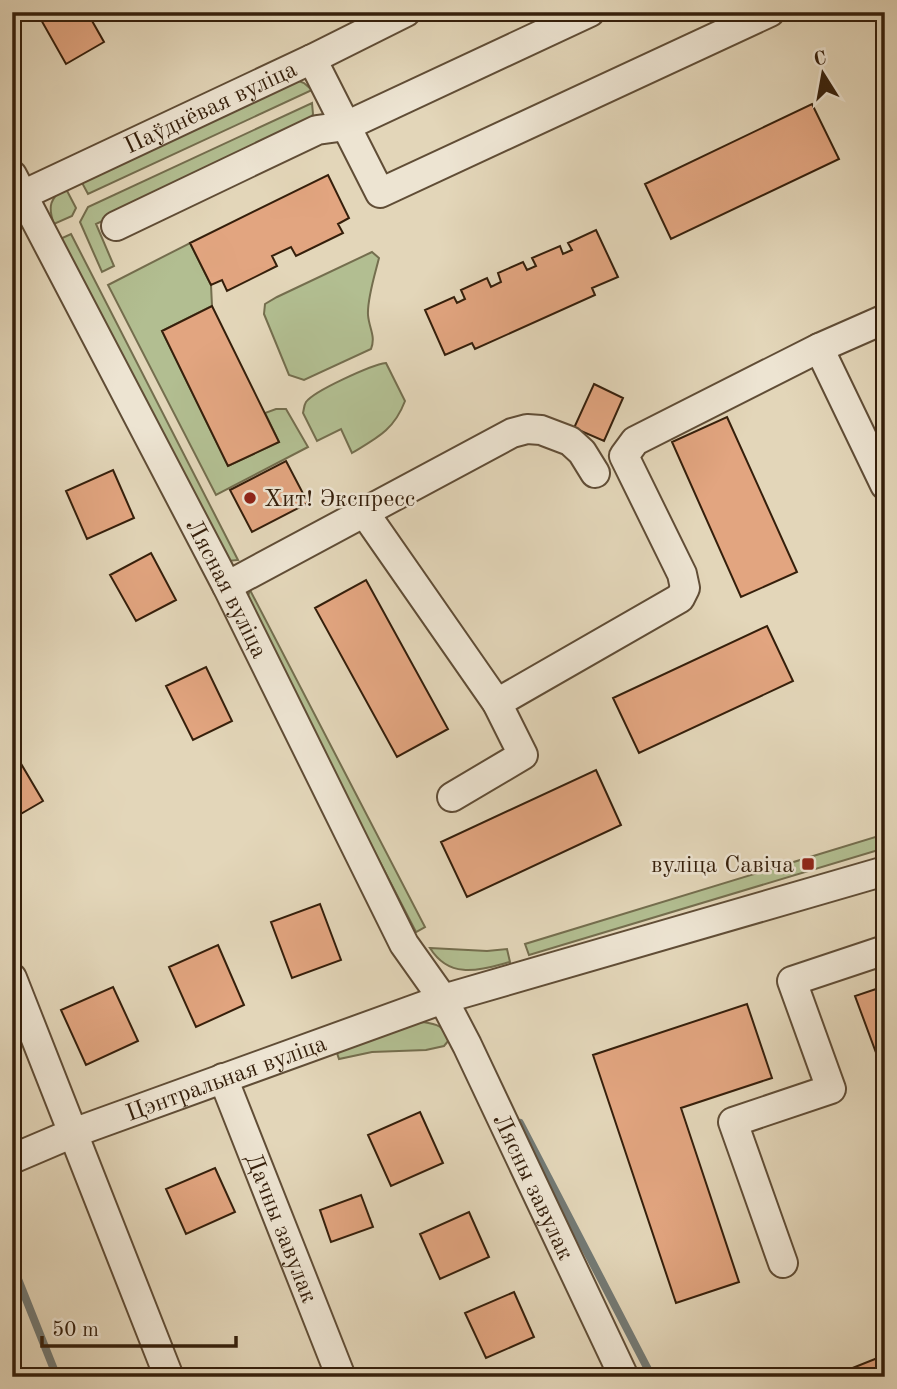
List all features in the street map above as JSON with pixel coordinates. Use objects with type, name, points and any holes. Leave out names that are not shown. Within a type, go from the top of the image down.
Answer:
[{"type":"street","points":[[116,226],[317,130],[346,126],[590,12]]},
{"type":"street","points":[[312,59],[380,193],[770,12]]},
{"type":"street","name":"Паўднёвая вуліца","points":[[16,190],[312,59],[387,16]]},
{"type":"street","name":"Лясная вуліца","points":[[16,190],[227,586],[404,944],[443,999]]},
{"type":"street","points":[[497,703],[680,598],[685,588],[682,574],[624,456],[635,441],[819,348],[885,319]]},
{"type":"street","points":[[819,348],[885,485]]},
{"type":"street","points":[[227,586],[512,433],[527,429],[541,430],[570,441],[582,452],[595,472]]},
{"type":"street","points":[[364,512],[497,703],[523,755],[452,797]]},
{"type":"street","points":[[443,999],[885,871]]},
{"type":"street","points":[[783,1263],[733,1122],[831,1090],[792,981],[885,950]]},
{"type":"street","points":[[12,978],[169,1377]]},
{"type":"street","name":"Цэнтральная вуліца","points":[[12,1158],[73,1133],[443,999]]},
{"type":"street","name":"Лясны завулак","points":[[443,999],[624,1377]]},
{"type":"street","name":"Дачны завулак","points":[[223,1078],[341,1377]]},
{"type":"green space","points":[[294,79],[312,90],[88,194],[80,179]]},
{"type":"green space","points":[[312,103],[313,114],[310,121],[96,224],[114,266],[102,272],[80,222],[88,207]]},
{"type":"green space","points":[[64,185],[76,208],[72,216],[54,224],[52,203]]},
{"type":"green space","points":[[71,234],[238,560],[228,561],[60,239]]},
{"type":"green space","points":[[190,243],[211,285],[212,306],[162,331],[228,466],[279,442],[265,413],[276,409],[286,409],[308,447],[216,495],[108,285]]},
{"type":"green space","points":[[372,252],[379,258],[368,309],[373,336],[371,349],[304,380],[289,375],[264,314],[265,304]]},
{"type":"green space","points":[[386,363],[405,401],[390,426],[377,438],[352,453],[341,429],[317,441],[303,413],[306,402],[343,379]]},
{"type":"green space","points":[[250,590],[425,927],[416,932],[249,608],[247,599]]},
{"type":"green space","points":[[885,834],[885,848],[529,955],[525,944]]},
{"type":"green space","points":[[430,948],[487,951],[507,949],[510,962],[476,970],[456,969],[438,958]]},
{"type":"green space","points":[[423,1022],[436,1025],[445,1032],[449,1040],[444,1046],[426,1050],[372,1052],[339,1059],[336,1050],[403,1025]]},
{"type":"building","points":[[51,12],[87,12],[104,42],[66,64],[40,18]]},
{"type":"building","points":[[812,104],[839,159],[671,239],[645,184]]},
{"type":"building","points":[[328,175],[349,218],[338,224],[343,233],[296,256],[291,247],[272,256],[277,266],[227,291],[222,280],[211,285],[190,243]]},
{"type":"building","points":[[596,230],[618,277],[592,288],[595,295],[475,349],[472,343],[445,355],[425,310],[454,297],[457,303],[465,299],[461,290],[487,278],[491,287],[501,282],[498,273],[523,262],[527,270],[536,266],[532,258],[560,246],[563,254],[572,250],[568,243]]},
{"type":"building","points":[[212,306],[279,442],[228,466],[162,331]]},
{"type":"building","points":[[594,384],[623,398],[604,441],[574,428]]},
{"type":"building","points":[[727,417],[797,572],[741,597],[672,442]]},
{"type":"building","points":[[286,461],[308,503],[252,532],[230,490]]},
{"type":"building","points":[[113,470],[134,518],[87,539],[66,491]]},
{"type":"building","points":[[151,553],[176,600],[136,621],[110,575]]},
{"type":"building","points":[[366,580],[448,729],[397,757],[315,608]]},
{"type":"building","points":[[767,626],[793,681],[639,753],[613,698]]},
{"type":"building","points":[[206,667],[232,721],[193,740],[166,686]]},
{"type":"building","points":[[20,762],[43,801],[12,819],[12,766]]},
{"type":"building","points":[[596,770],[621,825],[467,897],[441,842]]},
{"type":"building","points":[[320,904],[341,960],[292,978],[271,922]]},
{"type":"building","points":[[218,945],[244,1005],[196,1027],[169,967]]},
{"type":"building","points":[[885,986],[885,1077],[855,996]]},
{"type":"building","points":[[113,987],[138,1041],[86,1065],[61,1010]]},
{"type":"building","points":[[747,1004],[772,1078],[681,1108],[739,1282],[676,1303],[593,1055]]},
{"type":"building","points":[[420,1112],[443,1163],[391,1186],[368,1135]]},
{"type":"building","points":[[215,1168],[235,1212],[186,1234],[166,1189]]},
{"type":"building","points":[[361,1195],[373,1227],[331,1242],[320,1210]]},
{"type":"building","points":[[469,1212],[489,1257],[440,1279],[420,1234]]},
{"type":"building","points":[[514,1292],[534,1337],[486,1358],[465,1313]]},
{"type":"building","points":[[885,1355],[885,1377],[830,1377]]},
{"type":"waterway","points":[[520,1123],[652,1377]]},
{"type":"waterway","points":[[12,1264],[57,1377]]},
{"type":"place","name":"Хит! Экспресс","points":[[250,498]]},
{"type":"place","name":"вуліца Савіча","points":[[808,864]]}]
